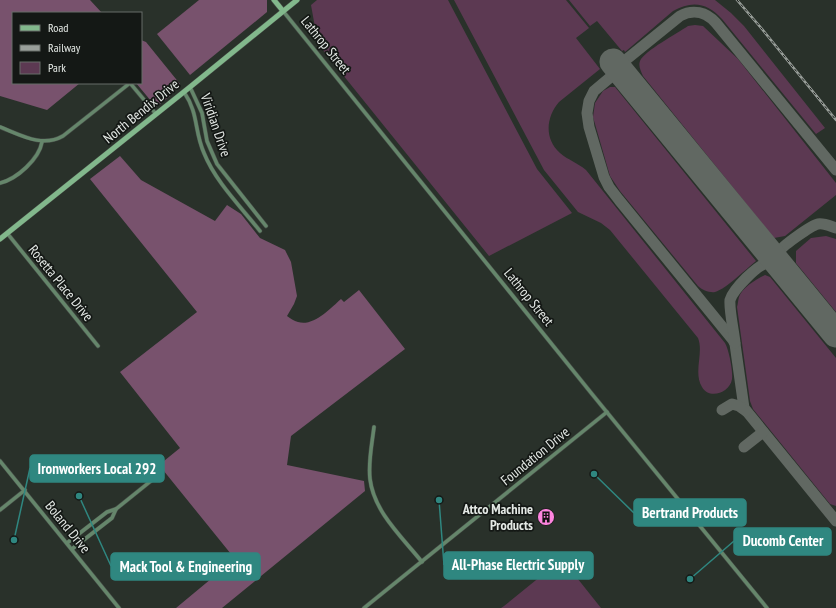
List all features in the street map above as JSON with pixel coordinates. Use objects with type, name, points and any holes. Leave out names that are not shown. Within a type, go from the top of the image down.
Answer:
[{"type":"street","name":"Lathrop Street","points":[[274,0],[606,412],[767,608]]},
{"type":"street","name":"North Bendix Drive","points":[[0,239],[297,0]]},
{"type":"street","points":[[0,127],[32,140],[42,142],[53,141],[63,136],[129,84]]},
{"type":"street","points":[[131,84],[156,114]]},
{"type":"street","name":"Viridian Drive","points":[[190,87],[200,108],[207,141],[217,164],[266,226]]},
{"type":"street","name":"Viridian Drive","points":[[184,92],[195,114],[200,143],[208,162],[219,179],[260,231]]},
{"type":"street","points":[[0,183],[11,178],[34,160],[40,150],[42,142]]},
{"type":"street","name":"Rosetta Place Drive","points":[[7,233],[98,346]]},
{"type":"street","name":"Foundation Drive","points":[[364,608],[606,412]]},
{"type":"street","points":[[374,427],[370,468],[370,479],[373,495],[385,516],[422,562]]},
{"type":"street","name":"Boland Drive","points":[[0,461],[120,608]]},
{"type":"street","points":[[72,550],[112,518],[116,510],[162,472]]},
{"type":"street","points":[[0,510],[24,490]]},
{"type":"street","points":[[67,543],[107,512],[116,510]]},
{"type":"green space","points":[[317,0],[448,0],[537,169],[572,213],[489,256],[318,44],[311,5]]},
{"type":"green space","points":[[454,0],[566,0],[589,28],[576,38],[600,69],[559,102],[551,114],[549,121],[549,135],[551,141],[566,158],[580,165],[586,170],[725,343],[729,355],[732,379],[727,388],[723,391],[714,394],[705,391],[699,381],[698,375],[700,344],[698,338],[610,230],[601,223],[578,212],[544,170]]},
{"type":"green space","points":[[569,0],[715,0],[744,26],[825,128],[816,134],[722,19],[711,9],[693,4],[673,11],[625,52],[624,50],[622,51],[597,21],[590,26]]},
{"type":"green space","points":[[688,26],[703,26],[738,59],[836,183],[836,195],[785,236],[774,238],[643,76],[639,65],[640,61],[648,52]]},
{"type":"green space","points":[[610,87],[615,87],[756,261],[720,290],[711,292],[698,286],[620,191],[610,176],[593,117],[595,103],[603,91]]},
{"type":"green space","points":[[826,236],[836,239],[836,312],[796,263],[796,251],[811,238]]},
{"type":"green space","points":[[765,275],[770,277],[836,358],[836,506],[830,504],[753,409],[750,401],[737,307],[739,297],[743,290],[754,281]]},
{"type":"green space","points":[[562,559],[601,608],[501,608],[504,606]]},
{"type":"shaded area","points":[[0,0],[90,0],[101,12],[12,12],[12,84],[79,84],[47,110],[0,96]]},
{"type":"shaded area","points":[[199,0],[267,0],[267,12],[190,75],[157,34]]},
{"type":"shaded area","points":[[142,40],[146,42],[180,84],[169,97],[156,107],[137,84],[142,84]]},
{"type":"shaded area","points":[[120,156],[141,180],[215,221],[227,205],[241,214],[260,238],[285,250],[291,262],[297,296],[287,316],[289,318],[298,322],[310,322],[327,312],[341,299],[344,302],[359,290],[405,349],[291,436],[287,465],[364,481],[365,491],[222,608],[176,608],[235,559],[159,465],[180,448],[120,372],[197,312],[90,179]]},
{"type":"taxiway","points":[[617,67],[680,16],[694,12],[704,14],[716,23],[836,170]]},
{"type":"taxiway","points":[[619,70],[594,91],[589,101],[587,113],[589,127],[604,177],[609,187],[619,200],[733,340],[735,344],[744,408],[836,521]]},
{"type":"taxiway","points":[[783,269],[779,253],[782,248],[791,241],[818,224],[825,224],[836,228]]},
{"type":"taxiway","points":[[735,343],[730,304],[732,296],[746,278],[764,264],[775,264],[783,269]]},
{"type":"taxiway","points":[[722,410],[732,404],[739,406],[746,411]]},
{"type":"taxiway","points":[[744,447],[763,432]]},
{"type":"runway","points":[[613,62],[836,334]]},
{"type":"railway","points":[[737,0],[836,120]]},
{"type":"place","name":"Bertrand Products","points":[[594,474]]},
{"type":"place","name":"Mack Tool & Engineering","points":[[79,496]]},
{"type":"place","name":"All-Phase Electric Supply","points":[[439,500]]},
{"type":"place","name":"Attco Machine Products","points":[[546,517]]},
{"type":"place","name":"Ironworkers Local 292","points":[[14,540]]},
{"type":"place","name":"Ducomb Center","points":[[690,579]]}]
